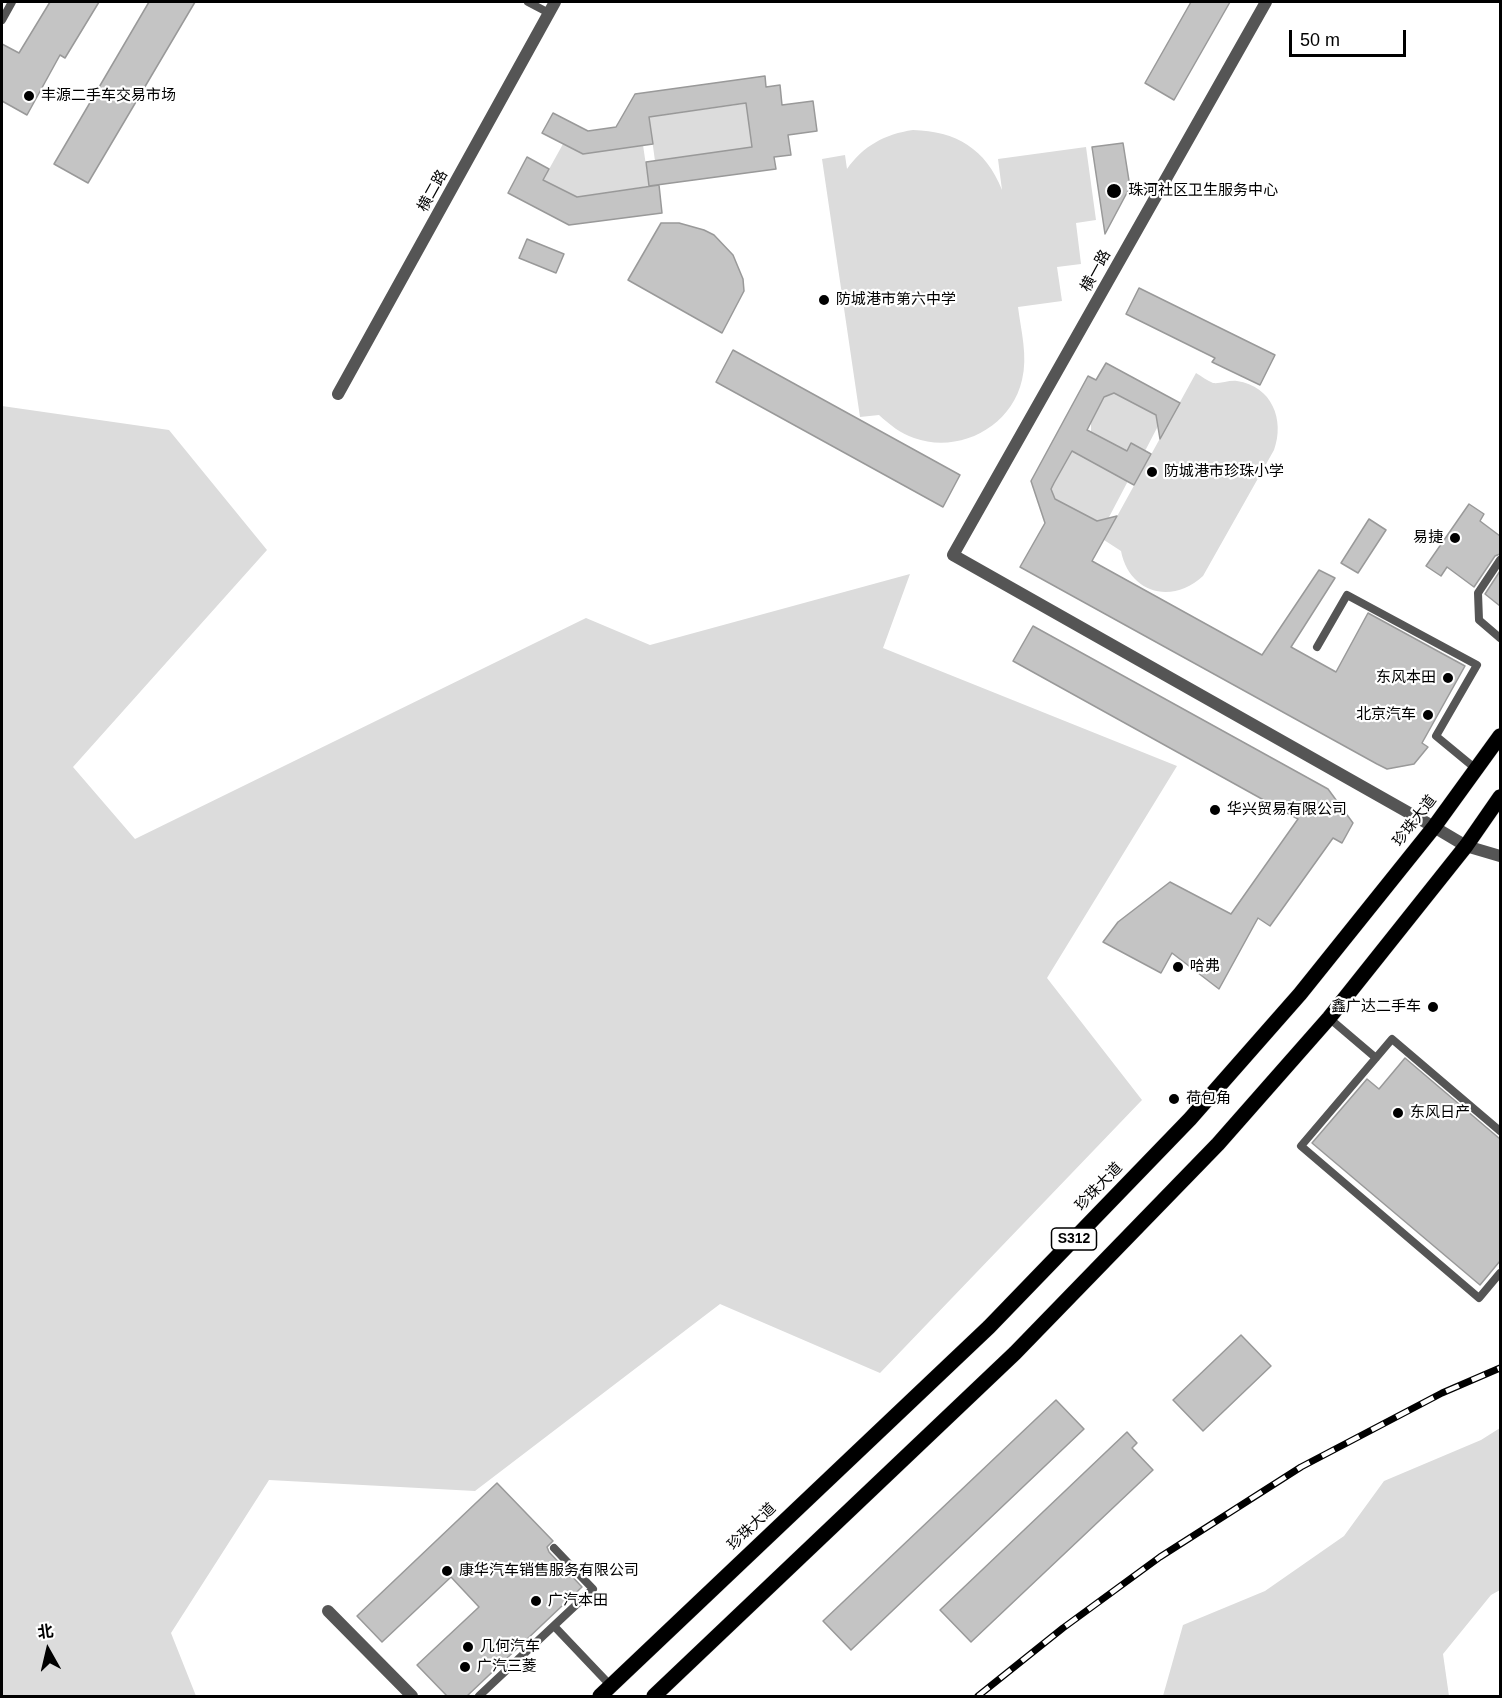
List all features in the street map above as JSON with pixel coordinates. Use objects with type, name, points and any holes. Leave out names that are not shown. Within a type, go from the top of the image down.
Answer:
[{"type":"main road","name":"珍珠大道","points":[[605,1691],[989,1327],[1182,1127],[1300,994],[1434,826],[1500,736]]},
{"type":"main road","name":"S312","points":[[654,1696],[1015,1353],[1218,1144],[1329,1018],[1466,846],[1500,797]]},
{"type":"street","name":"横一路","points":[[1266,2],[953,555],[1434,826]]},
{"type":"street","name":"横二路","points":[[338,394],[552,7]]},
{"type":"street","points":[[1434,826],[1466,846],[1500,856]]},
{"type":"street","points":[[328,1611],[412,1696]]},
{"type":"lane","points":[[2,20],[12,2]]},
{"type":"lane","points":[[528,2],[552,7]]},
{"type":"lane","points":[[1500,560],[1478,593],[1479,620],[1500,638]]},
{"type":"lane","points":[[1317,647],[1347,595],[1477,664],[1436,736],[1476,769]]},
{"type":"lane","points":[[1329,1018],[1376,1058]]},
{"type":"lane","points":[[1500,1131],[1392,1039],[1301,1146],[1479,1298],[1500,1273]]},
{"type":"lane","points":[[479,1696],[593,1588],[554,1548]]},
{"type":"lane","points":[[554,1626],[605,1691]]},
{"type":"shaded area","points":[[750,103],[757,147],[655,161],[649,117]]},
{"type":"shaded area","points":[[913,130],[943,134],[968,145],[987,163],[1002,190],[998,159],[1086,147],[1096,220],[1076,223],[1081,264],[1057,267],[1062,301],[1018,307],[1024,371],[1016,397],[1007,412],[995,424],[980,433],[948,442],[931,442],[914,438],[895,428],[879,415],[860,417],[822,159],[845,155],[847,169],[860,154],[876,142]]},
{"type":"shaded area","points":[[563,144],[583,154],[643,145],[649,186],[577,197],[543,180]]},
{"type":"shaded area","points":[[1196,373],[1213,383],[1237,381],[1259,390],[1273,406],[1278,427],[1277,439],[1274,450],[1203,576],[1191,585],[1178,590],[1166,592],[1153,590],[1142,585],[1133,577],[1121,551],[1104,540]]},
{"type":"shaded area","points":[[1114,393],[1156,415],[1158,426],[1145,451],[1131,443],[1127,451],[1091,432],[1091,423],[1104,397]]},
{"type":"shaded area","points":[[2,406],[169,430],[267,550],[73,767],[135,839],[586,618],[650,645],[910,574],[883,648],[1177,766],[1047,978],[1142,1100],[880,1373],[720,1304],[475,1491],[269,1480],[171,1633],[196,1696],[2,1696]]},
{"type":"shaded area","points":[[1072,451],[1128,481],[1108,519],[1097,521],[1055,499],[1051,489]]},
{"type":"shaded area","points":[[1500,1428],[1500,1590],[1491,1595],[1443,1654],[1449,1696],[1163,1696],[1183,1625],[1265,1591],[1344,1536],[1384,1481],[1481,1440]]},
{"type":"building","points":[[50,2],[99,2],[65,58],[60,55],[27,115],[2,101],[2,44],[19,53]]},
{"type":"building","points":[[149,2],[195,2],[88,183],[54,164]]},
{"type":"building","points":[[1191,2],[1230,2],[1174,100],[1145,83]]},
{"type":"building","points":[[765,76],[766,87],[780,85],[782,105],[813,101],[817,131],[788,135],[791,155],[774,157],[776,169],[649,186],[646,162],[752,147],[746,103],[649,117],[653,144],[583,154],[542,133],[553,113],[588,131],[616,127],[635,94]]},
{"type":"building","points":[[1123,143],[1130,187],[1105,234],[1092,147]]},
{"type":"building","points":[[527,157],[549,169],[543,180],[577,197],[659,185],[662,213],[569,225],[508,193]]},
{"type":"building","points":[[661,223],[679,223],[704,230],[714,235],[733,255],[743,279],[744,291],[722,333],[628,280]]},
{"type":"building","points":[[527,239],[564,254],[556,273],[519,258]]},
{"type":"building","points":[[1139,288],[1275,355],[1260,385],[1212,362],[1215,358],[1126,314]]},
{"type":"building","points":[[733,350],[960,475],[943,507],[716,382]]},
{"type":"building","points":[[1106,363],[1180,403],[1160,439],[1156,415],[1114,393],[1104,397],[1087,430],[1127,451],[1131,443],[1151,454],[1134,485],[1072,451],[1054,483],[1051,489],[1055,499],[1097,521],[1117,516],[1092,561],[1262,655],[1319,570],[1335,578],[1291,647],[1336,672],[1368,613],[1465,666],[1422,743],[1428,747],[1414,764],[1387,769],[1020,567],[1045,523],[1031,481],[1088,376],[1096,380]]},
{"type":"building","points":[[1469,504],[1484,514],[1480,521],[1500,536],[1500,554],[1495,556],[1474,587],[1447,567],[1441,576],[1426,566]]},
{"type":"building","points":[[1369,519],[1386,530],[1358,573],[1341,563]]},
{"type":"building","points":[[1500,571],[1500,606],[1485,594]]},
{"type":"building","points":[[1033,626],[1328,789],[1353,823],[1342,843],[1333,838],[1270,926],[1258,918],[1219,989],[1172,953],[1161,973],[1103,942],[1118,922],[1170,882],[1231,914],[1298,819],[1013,661]]},
{"type":"building","points":[[1405,1058],[1500,1139],[1500,1261],[1480,1285],[1312,1143],[1367,1079],[1379,1089]]},
{"type":"building","points":[[1241,1335],[1271,1366],[1203,1431],[1173,1400]]},
{"type":"building","points":[[1056,1400],[1084,1429],[851,1650],[823,1621]]},
{"type":"building","points":[[1127,1432],[1137,1443],[1132,1448],[1153,1470],[971,1642],[940,1610]]},
{"type":"building","points":[[497,1483],[553,1541],[547,1547],[549,1552],[582,1587],[467,1696],[447,1696],[417,1665],[479,1607],[451,1577],[382,1642],[357,1616]]},
{"type":"railway","points":[[978,1696],[1063,1628],[1160,1557],[1301,1467],[1442,1393],[1500,1368]]},
{"type":"place","name":"丰源二手车交易市场","points":[[29,96]]},
{"type":"place","name":"珠河社区卫生服务中心","points":[[1114,191]]},
{"type":"place","name":"防城港市第六中学","points":[[824,300]]},
{"type":"place","name":"防城港市珍珠小学","points":[[1152,472]]},
{"type":"place","name":"易捷","points":[[1455,538]]},
{"type":"place","name":"东风本田","points":[[1448,678]]},
{"type":"place","name":"北京汽车","points":[[1428,715]]},
{"type":"place","name":"华兴贸易有限公司","points":[[1215,810]]},
{"type":"place","name":"哈弗","points":[[1178,967]]},
{"type":"place","name":"鑫广达二手车","points":[[1433,1007]]},
{"type":"place","name":"荷包角","points":[[1174,1099]]},
{"type":"place","name":"东风日产","points":[[1398,1113]]},
{"type":"place","name":"康华汽车销售服务有限公司","points":[[447,1571]]},
{"type":"place","name":"广汽本田","points":[[536,1601]]},
{"type":"place","name":"几何汽车","points":[[468,1647]]},
{"type":"place","name":"广汽三菱","points":[[465,1667]]}]
